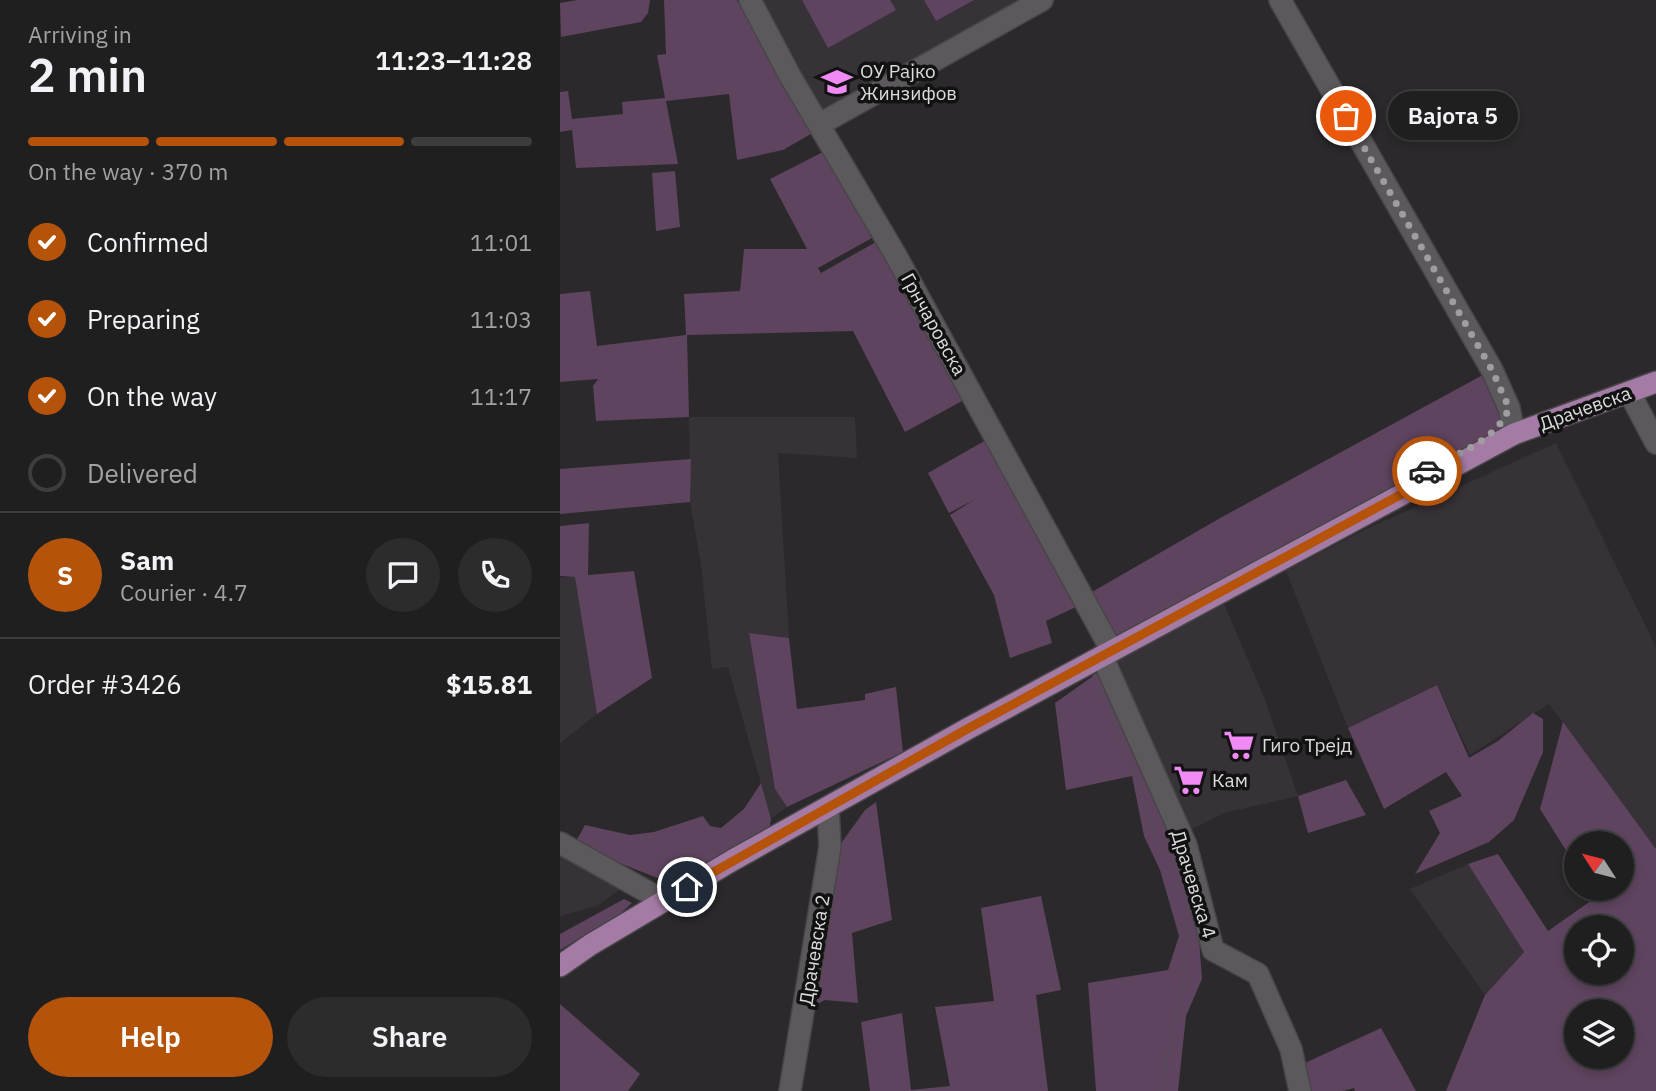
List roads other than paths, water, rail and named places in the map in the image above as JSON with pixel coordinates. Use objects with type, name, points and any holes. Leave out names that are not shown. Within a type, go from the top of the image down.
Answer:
[{"type":"main road","name":"Драчевска","points":[[560,966],[664,901],[828,808],[1514,434],[1656,382]]},
{"type":"street","name":"Грнчаровска","points":[[750,0],[790,76],[820,124],[1053,538],[1107,654]]},
{"type":"street","points":[[820,124],[1042,0]]},
{"type":"street","points":[[1280,0],[1492,370],[1509,408],[1514,434]]},
{"type":"street","points":[[1629,392],[1656,443]]},
{"type":"street","points":[[1413,488],[1426,472],[1490,436],[1503,422],[1509,408]]},
{"type":"street","name":"Драчевска 4","points":[[1107,654],[1186,845],[1213,950],[1258,974],[1291,1049],[1300,1091]]},
{"type":"street","name":"Драчевска 2","points":[[790,1091],[830,847],[828,808]]},
{"type":"street","points":[[560,844],[664,901]]},
{"type":"waterway","points":[[1095,676],[1131,760],[1153,828],[1174,861],[1188,901],[1184,979],[1161,1091]]},
{"type":"place","name":"ОУ Рајко Жинзифов","points":[[837,82]]},
{"type":"place","name":"Вајота 5","points":[[1346,116]]},
{"type":"place","name":"Гиго Трејд","points":[[1239,745]]},
{"type":"place","name":"Кам","points":[[1189,780]]}]
